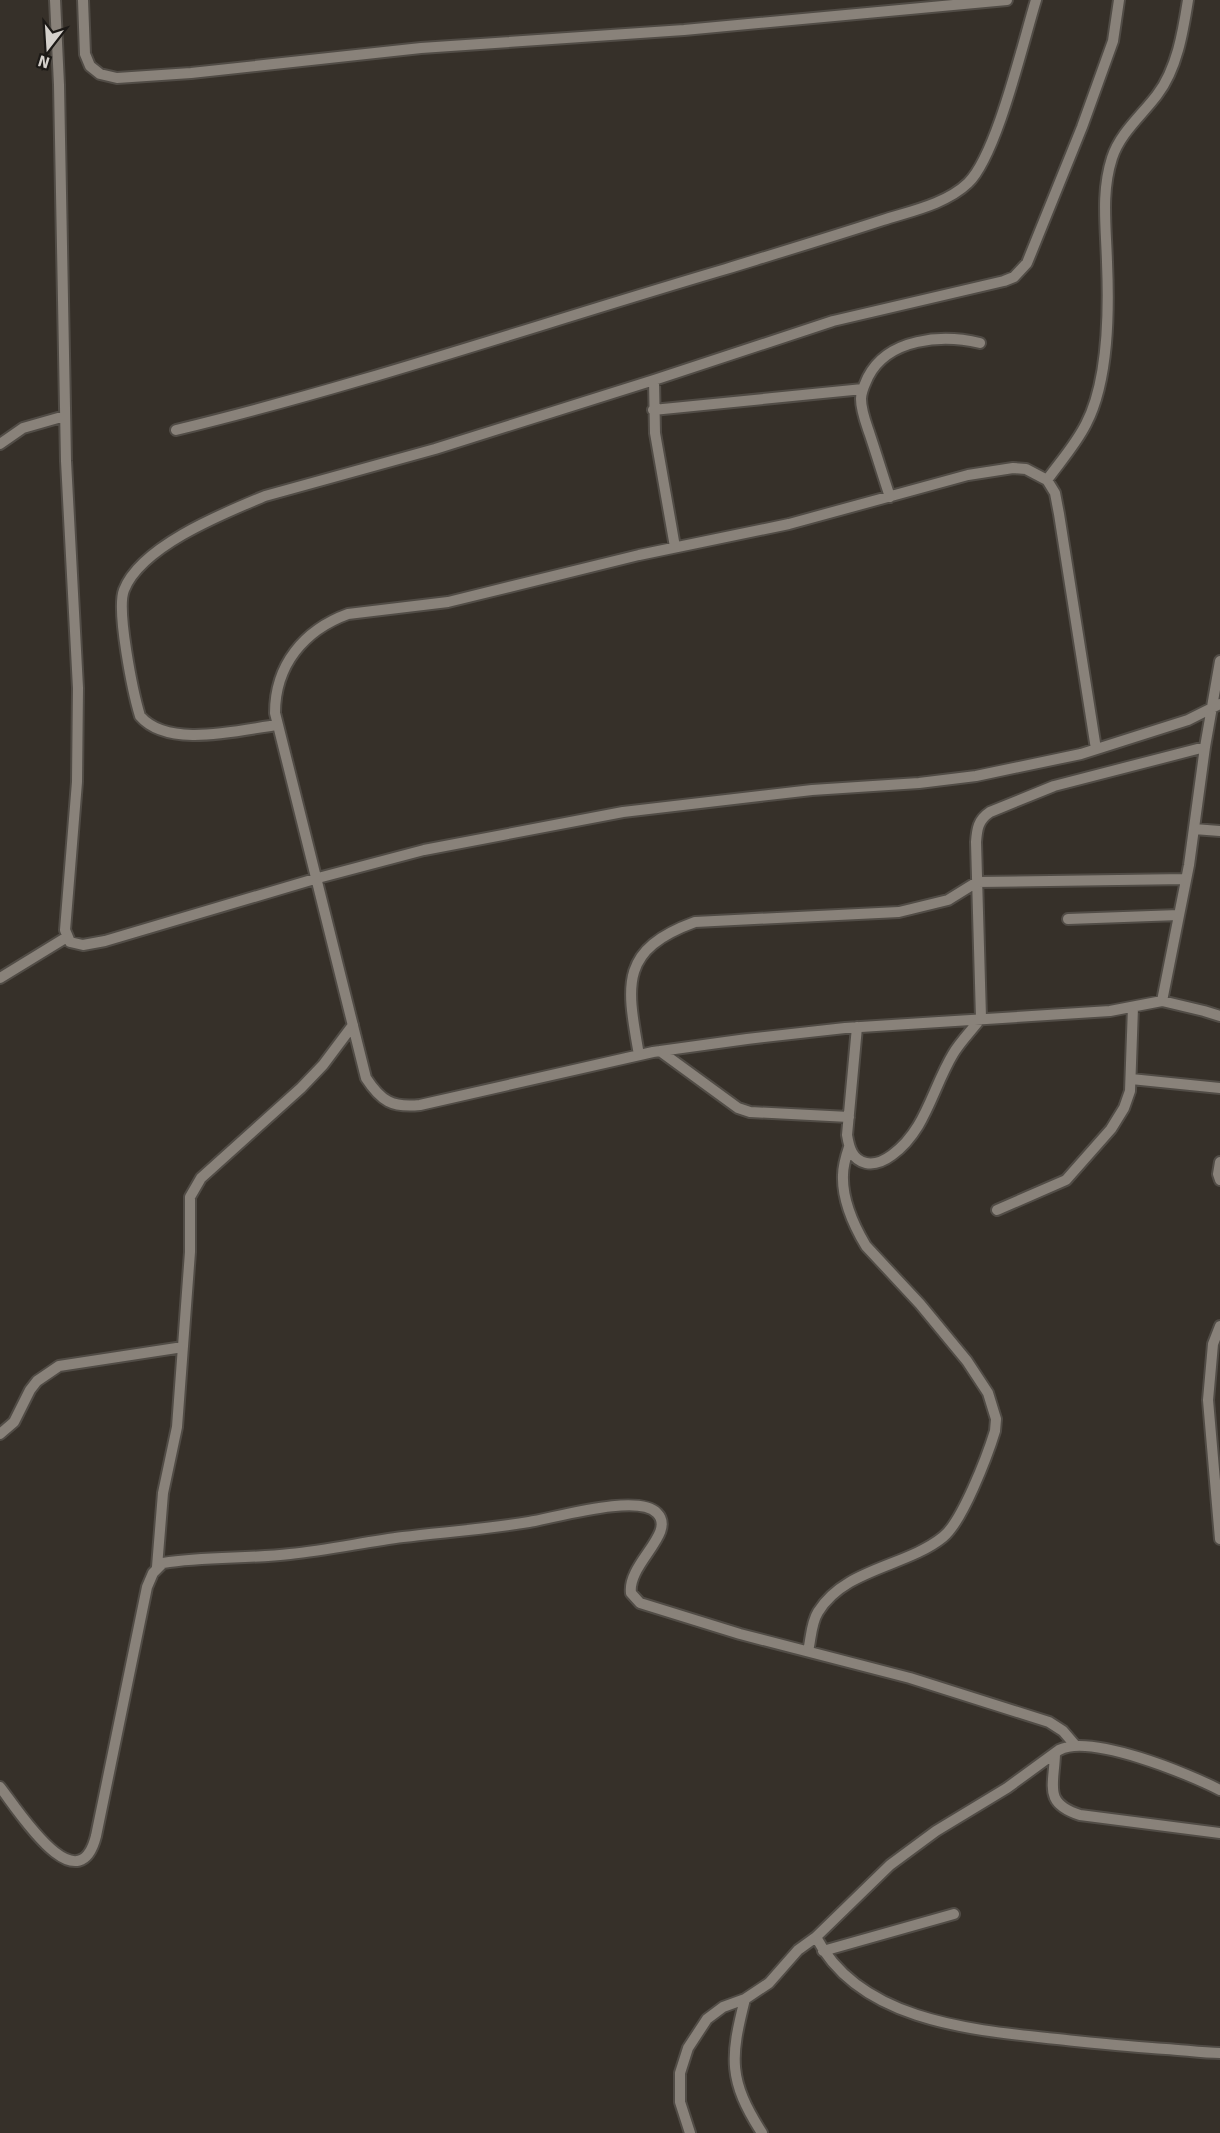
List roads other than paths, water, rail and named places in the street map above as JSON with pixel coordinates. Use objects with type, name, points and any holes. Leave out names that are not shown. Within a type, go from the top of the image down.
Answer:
[{"type":"street","points":[[55,0],[59,85],[65,416],[78,688],[77,782],[65,930],[70,942],[75,944],[105,941],[318,878],[424,850],[623,813],[812,790],[919,783],[976,776],[1064,759],[1188,720],[1216,706]]},
{"type":"street","points":[[83,0],[85,54],[90,66],[100,74],[117,78],[191,73],[421,48],[684,30],[1007,0]]},
{"type":"street","points":[[176,430],[273,407],[434,359],[825,239],[945,198],[969,183],[985,158],[1002,115],[1036,0]]},
{"type":"street","points":[[277,725],[204,734],[182,734],[159,730],[140,716],[121,617],[121,599],[129,579],[151,555],[175,539],[266,496],[435,449],[833,321],[973,289],[1014,277],[1027,263],[1086,117],[1113,41],[1119,0]]},
{"type":"street","points":[[1047,480],[1087,422],[1099,391],[1106,320],[1107,265],[1104,200],[1113,155],[1123,137],[1168,78],[1179,44],[1188,0]]},
{"type":"street","points":[[890,497],[862,409],[862,389],[877,363],[898,349],[941,339],[957,338],[980,343]]},
{"type":"street","points":[[654,380],[655,433],[675,547]]},
{"type":"street","points":[[653,410],[862,389]]},
{"type":"street","points":[[0,444],[23,428],[65,416]]},
{"type":"street","points":[[1096,749],[1055,493],[1047,480],[1026,469],[1000,469],[968,475],[789,524],[675,547],[448,602],[348,614],[335,619],[302,644],[282,671],[276,694],[277,725],[318,878],[366,1078],[374,1090],[387,1102],[403,1107],[420,1105],[639,1055],[747,1039],[981,1018],[1110,1011],[1162,1001],[1220,1017]]},
{"type":"street","points":[[1162,1001],[1186,879],[1205,747],[1216,706],[1220,661]]},
{"type":"street","points":[[849,1147],[859,1160],[873,1163],[883,1161],[900,1149],[918,1127],[954,1051],[981,1018],[977,832],[982,817],[1054,786],[1205,747]]},
{"type":"street","points":[[1194,829],[1220,831]]},
{"type":"street","points":[[639,1055],[630,1005],[633,974],[638,961],[644,951],[678,928],[695,922],[899,912],[923,908],[948,900],[977,882],[1186,879]]},
{"type":"street","points":[[1068,919],[1179,915]]},
{"type":"street","points":[[1,976],[67,937]]},
{"type":"street","points":[[997,1210],[1061,1184],[1072,1175],[1111,1129],[1124,1108],[1130,1090],[1133,1007]]},
{"type":"street","points":[[157,1567],[163,1493],[177,1427],[190,1251],[189,1206],[193,1189],[201,1178],[314,1076],[353,1025]]},
{"type":"street","points":[[808,1652],[812,1628],[818,1612],[834,1594],[855,1579],[931,1545],[950,1530],[961,1512],[995,1431],[996,1419],[988,1393],[967,1361],[920,1304],[866,1246],[848,1207],[843,1184],[843,1170],[849,1147],[847,1135],[857,1028]]},
{"type":"street","points":[[660,1051],[738,1108],[761,1114],[849,1117]]},
{"type":"street","points":[[1131,1079],[1220,1088]]},
{"type":"street","points":[[1220,1162],[1218,1174],[1220,1180]]},
{"type":"street","points":[[1220,1326],[1213,1344],[1208,1400],[1220,1539]]},
{"type":"street","points":[[0,1434],[14,1422],[37,1381],[59,1366],[183,1347]]},
{"type":"street","points":[[0,1786],[51,1851],[66,1860],[76,1861],[84,1859],[90,1853],[96,1836],[147,1587],[157,1567],[163,1563],[290,1554],[529,1522],[598,1508],[636,1504],[658,1513],[662,1526],[655,1544],[637,1567],[631,1580],[631,1593],[634,1599],[647,1606],[808,1652],[910,1678],[1049,1722],[1063,1731],[1075,1745]]},
{"type":"street","points":[[690,2133],[680,2102],[679,2081],[688,2048],[707,2019],[723,2007],[745,1999],[769,1983],[798,1950],[816,1937],[890,1865],[936,1831],[1007,1788],[1066,1747],[1075,1745],[1143,1759],[1183,1773],[1220,1790]]},
{"type":"street","points":[[1055,1754],[1054,1797],[1062,1808],[1080,1815],[1220,1833]]},
{"type":"street","points":[[823,1951],[954,1914]]},
{"type":"street","points":[[816,1937],[823,1951],[837,1968],[864,1989],[900,2008],[935,2021],[988,2031],[1104,2044],[1220,2053]]},
{"type":"street","points":[[745,1999],[735,2050],[734,2072],[738,2090],[746,2108],[762,2133]]}]
